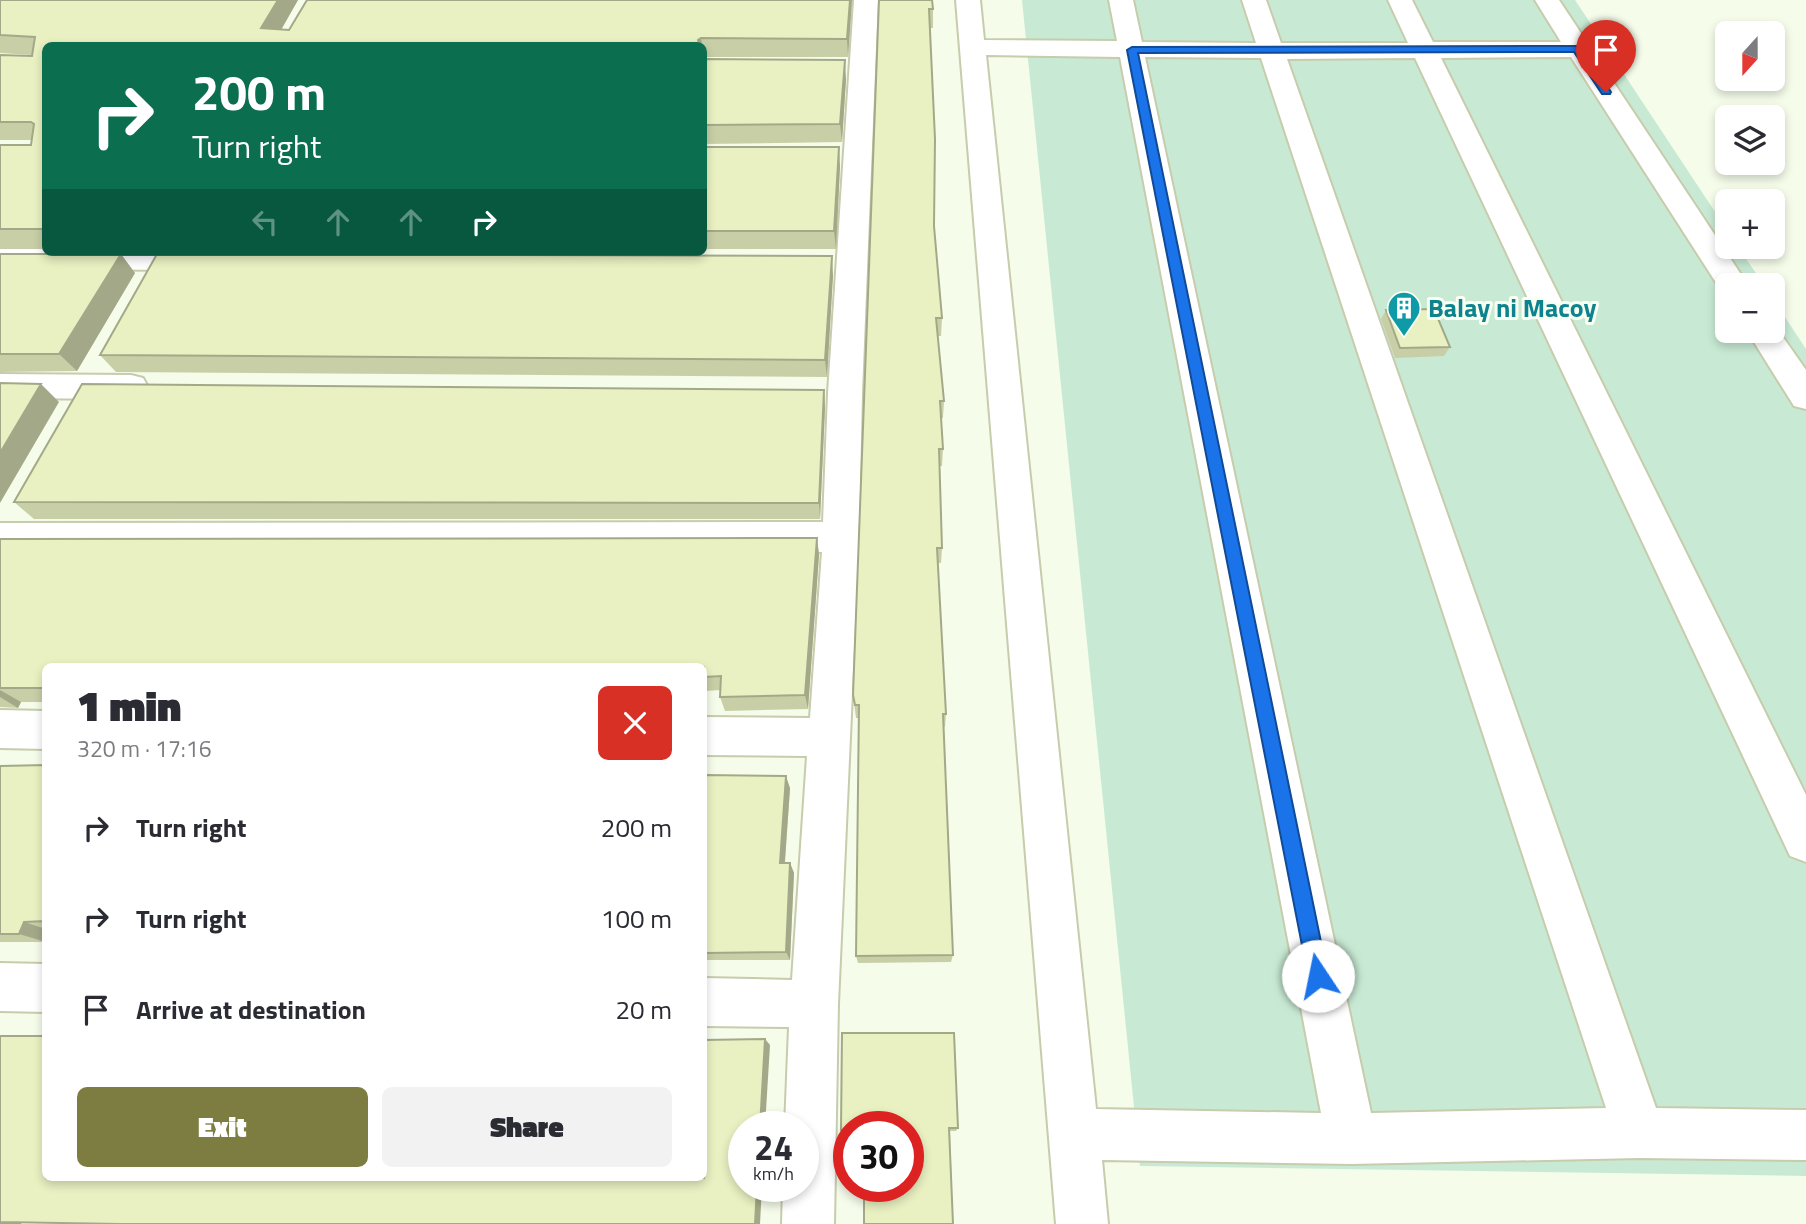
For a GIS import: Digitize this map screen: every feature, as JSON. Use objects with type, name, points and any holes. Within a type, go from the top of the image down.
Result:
[{"type":"street","points":[[808,1224],[814,1004],[827,737],[841,537],[831,392],[837,262],[845,154],[847,68],[866,0]]},
{"type":"street","points":[[968,0],[970,47],[1082,1224]]},
{"type":"street","points":[[1121,0],[1351,1139]]},
{"type":"street","points":[[1254,0],[1639,1133]]},
{"type":"street","points":[[1400,0],[1806,841]]},
{"type":"street","points":[[1547,0],[1725,273]]},
{"type":"street","points":[[970,47],[1425,52],[1578,49]]},
{"type":"street","points":[[140,295],[162,256]]},
{"type":"street","points":[[0,259],[162,256],[229,260]]},
{"type":"street","points":[[1771,343],[1806,397]]},
{"type":"street","points":[[68,422],[108,353]]},
{"type":"street","points":[[0,386],[157,388]]},
{"type":"street","points":[[1,539],[22,503]]},
{"type":"street","points":[[1,539],[841,537]]},
{"type":"street","points":[[0,729],[42,730]]},
{"type":"street","points":[[707,736],[827,737]]},
{"type":"street","points":[[0,987],[42,988]]},
{"type":"street","points":[[707,1002],[814,1004]]},
{"type":"street","points":[[1072,1135],[1351,1139],[1639,1133],[1806,1135]]},
{"type":"green space","points":[[1022,0],[1575,0],[1715,212],[1715,259],[1746,259],[1756,273],[1715,273],[1715,343],[1785,343],[1785,317],[1806,349],[1806,1176],[1140,1166]]},
{"type":"building","points":[[0,0],[278,0],[261,28],[289,30],[307,0],[850,0],[847,39],[701,38],[698,42],[42,42],[42,229],[0,229],[0,145],[31,145],[34,124],[0,122],[0,55],[32,56],[35,37],[0,35]]},
{"type":"building","points":[[879,0],[932,0],[933,9],[929,9],[935,139],[934,226],[942,318],[936,318],[944,401],[940,401],[943,449],[939,449],[942,548],[937,548],[946,714],[943,714],[953,955],[856,956],[859,705],[855,705],[853,695]]},
{"type":"building","points":[[707,59],[845,60],[840,124],[707,125]]},
{"type":"building","points":[[707,147],[839,147],[834,231],[707,231]]},
{"type":"building","points":[[0,254],[120,256],[59,354],[0,354]]},
{"type":"building","points":[[156,256],[832,256],[825,360],[100,355]]},
{"type":"building","points":[[1434,309],[1450,347],[1400,348],[1386,310]]},
{"type":"building","points":[[0,383],[41,384],[0,453]]},
{"type":"building","points":[[82,384],[824,390],[819,503],[14,502]]},
{"type":"building","points":[[817,538],[805,695],[720,697],[721,676],[707,677],[707,663],[42,663],[42,688],[0,688],[0,539]]},
{"type":"building","points":[[42,765],[42,921],[24,922],[19,934],[0,934],[0,766]]},
{"type":"building","points":[[707,775],[786,776],[780,863],[790,863],[786,952],[707,953]]},
{"type":"building","points":[[842,1033],[954,1033],[958,1128],[949,1128],[953,1224],[864,1224],[864,1202],[924,1202],[924,1111],[841,1111]]},
{"type":"building","points":[[0,1036],[42,1036],[42,1181],[707,1181],[707,1040],[765,1039],[761,1111],[728,1111],[728,1202],[756,1202],[755,1224],[0,1222]]},
{"type":"place","name":"Balay ni Macoy","points":[[1404,338]]},
{"type":"route","points":[[1318,976],[1132,50],[1425,52],[1578,49],[1606,92]]}]
